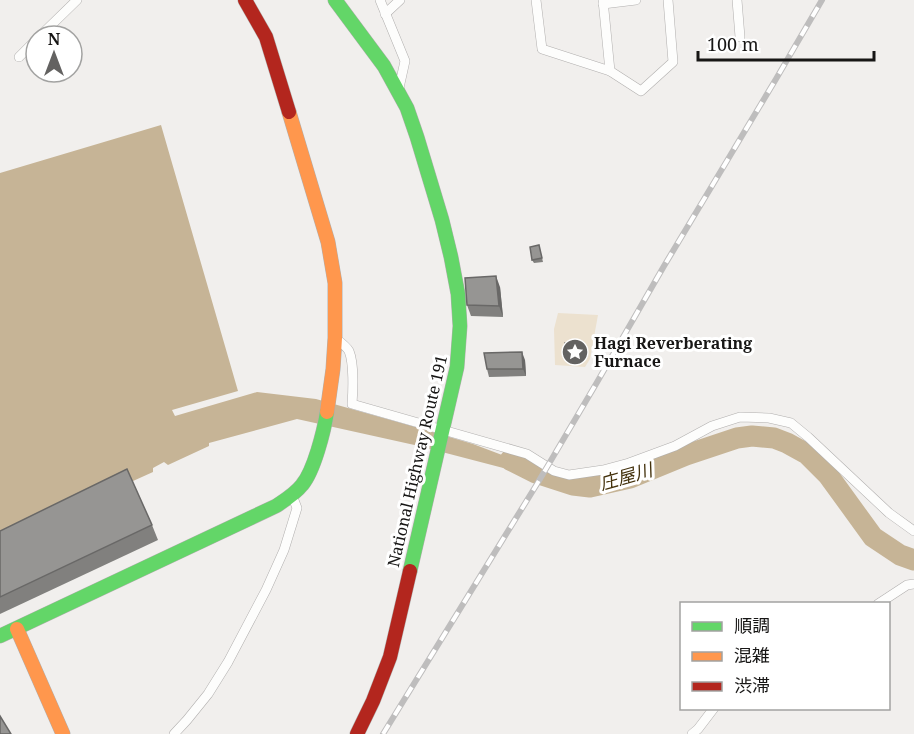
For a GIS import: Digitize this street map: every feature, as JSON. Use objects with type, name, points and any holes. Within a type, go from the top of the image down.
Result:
[{"type":"main road","name":"National Highway Route 191","points":[[335,0],[375,52],[398,89],[412,120],[448,245],[460,314],[457,367],[390,657],[357,734]]},
{"type":"main road","points":[[0,636],[276,506],[304,483],[311,468],[325,427],[333,369],[335,283],[328,242],[266,37],[250,2]]},
{"type":"main road","points":[[17,628],[63,734]]},
{"type":"street","points":[[52,24],[77,0]]},
{"type":"street","points":[[380,0],[405,61],[398,89]]},
{"type":"street","points":[[385,14],[400,0]]},
{"type":"street","points":[[536,0],[542,50],[610,71],[641,91],[673,62],[669,0]]},
{"type":"street","points":[[610,71],[603,2],[636,0]]},
{"type":"street","points":[[737,0],[740,37]]},
{"type":"street","points":[[19,57],[24,52]]},
{"type":"street","points":[[335,338],[348,351],[352,371],[352,404],[527,454],[554,471],[569,475],[629,463],[675,446],[712,426],[740,417],[769,418],[791,423],[808,436],[889,513],[914,531]]},
{"type":"street","points":[[174,734],[208,694],[228,662],[266,590],[284,550],[297,508],[292,495]]},
{"type":"street","points":[[880,602],[907,585],[914,584]]},
{"type":"street","points":[[692,734],[712,710]]},
{"type":"shaded area","points":[[161,125],[238,391],[172,410],[175,416],[257,392],[316,399],[473,444],[536,468],[534,476],[419,446],[297,419],[209,443],[209,446],[168,465],[164,462],[153,468],[153,472],[0,541],[0,173]]},
{"type":"shaded area","points":[[558,313],[598,315],[590,359],[585,367],[555,365],[554,329]]},
{"type":"building","points":[[539,245],[542,258],[532,260],[530,247]]},
{"type":"building","points":[[496,276],[499,306],[467,305],[465,278]]},
{"type":"building","points":[[565,343],[580,343],[579,353],[565,352]]},
{"type":"building","points":[[522,352],[523,369],[487,369],[484,353]]},
{"type":"building","points":[[127,469],[152,525],[0,597],[0,531]]},
{"type":"building","points":[[0,716],[11,734],[0,734]]},
{"type":"waterway","name":"庄屋川","points":[[510,460],[536,473],[573,485],[590,487],[630,478],[686,455],[737,438],[752,436],[774,438],[807,454],[828,475],[873,537],[900,555],[914,560]]},
{"type":"railway","points":[[383,734],[537,484],[822,0]]},
{"type":"traffic: fast","points":[[335,0],[384,66],[407,108],[442,220],[458,294],[460,326],[457,367],[410,571]]},
{"type":"traffic: fast","points":[[0,636],[276,506],[302,485],[311,470],[327,412]]},
{"type":"traffic: slow","points":[[289,112],[328,242],[335,283],[335,338],[327,412]]},
{"type":"traffic: slow","points":[[17,629],[63,734]]},
{"type":"traffic: jam","points":[[245,0],[266,37],[289,112]]},
{"type":"traffic: jam","points":[[357,734],[390,657],[410,571]]},
{"type":"place","name":"Hagi Reverberating Furnace","points":[[575,352]]}]
